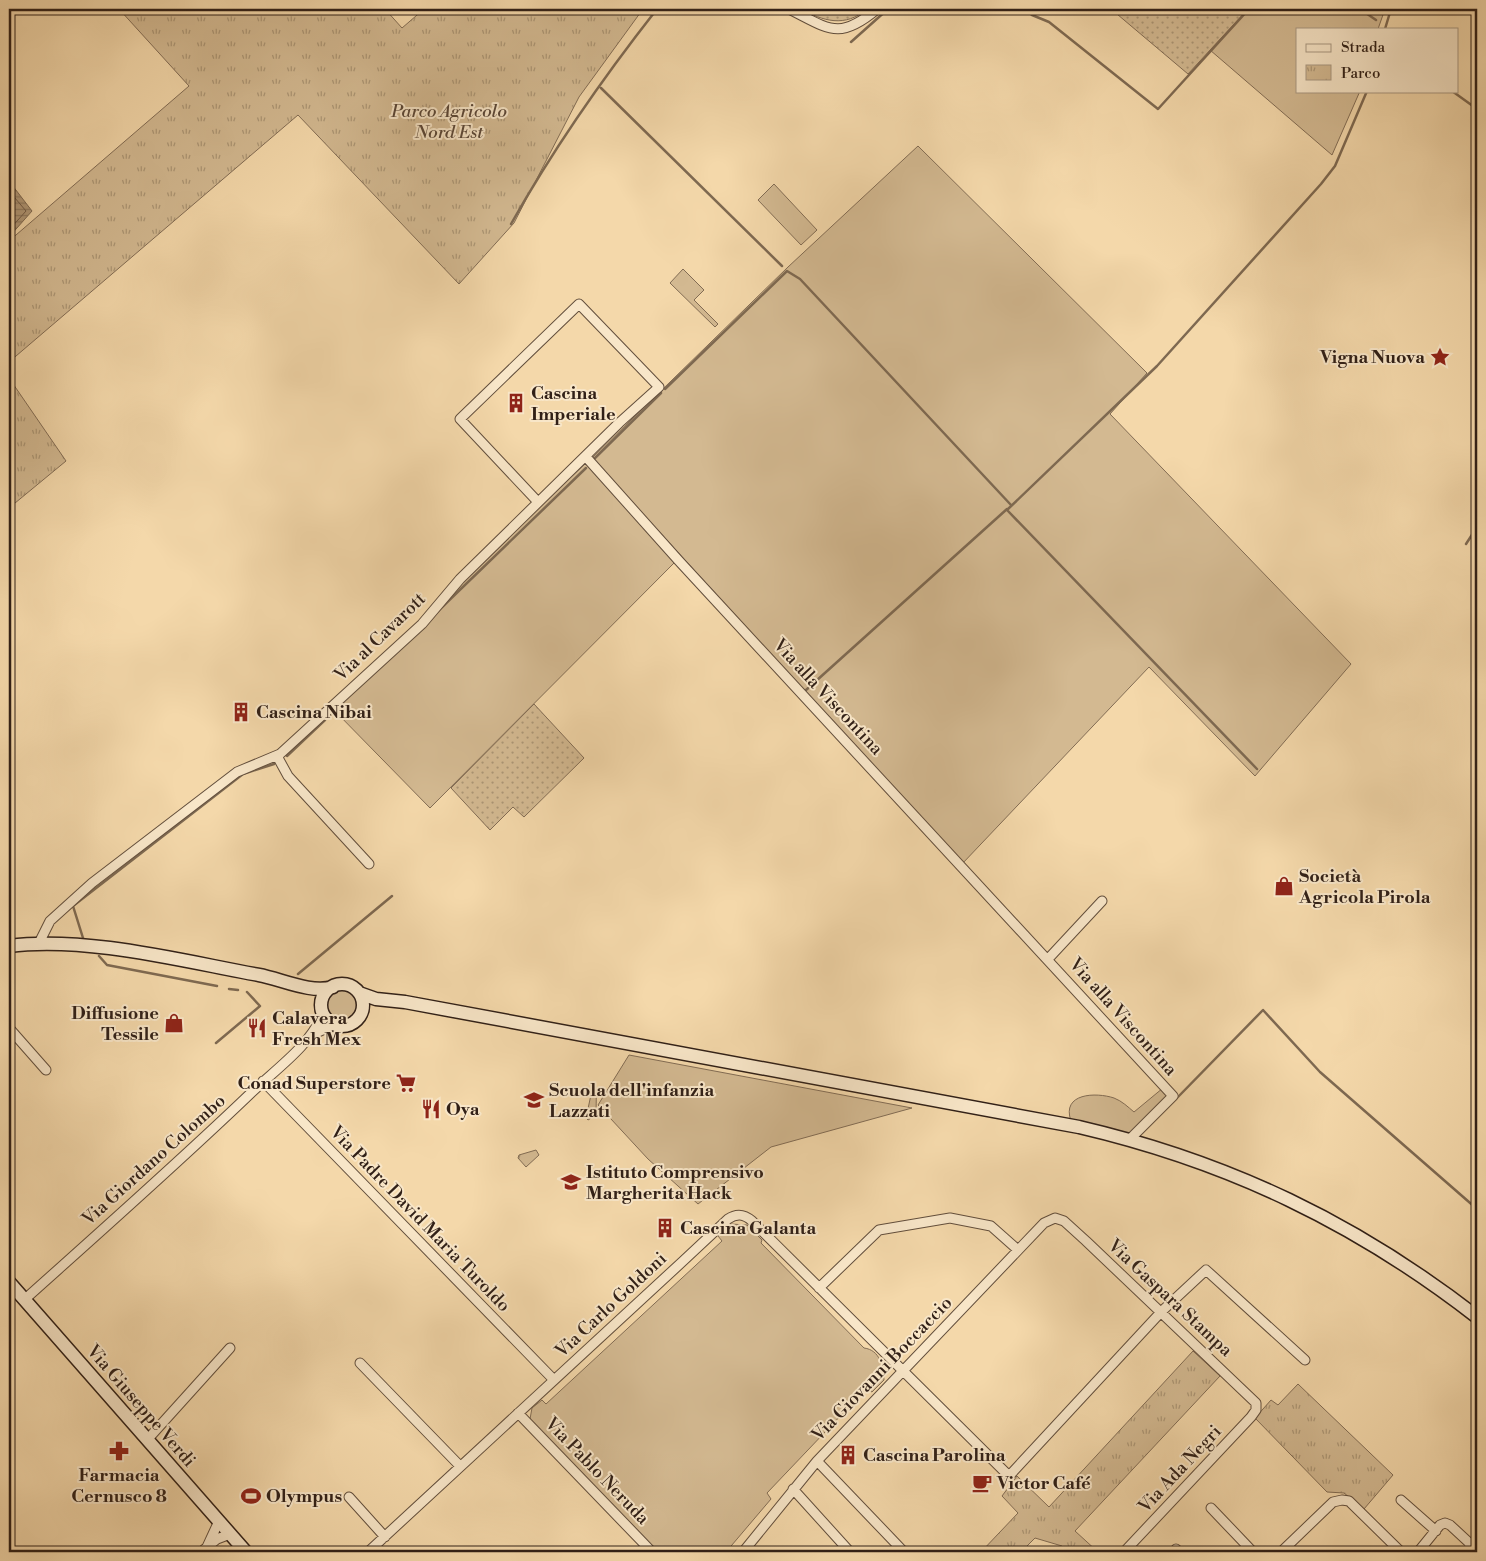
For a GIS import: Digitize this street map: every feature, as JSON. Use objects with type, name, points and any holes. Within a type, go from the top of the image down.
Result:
[{"type":"main road","points":[[9,946],[39,943],[148,954],[279,979],[317,989],[347,985],[359,994],[376,999],[405,1002],[1070,1126],[1129,1140],[1221,1170],[1301,1204],[1357,1234],[1406,1264],[1477,1318]]},
{"type":"main road","points":[[9,954],[43,948],[76,946]]},
{"type":"main road","points":[[279,979],[310,997],[335,1024],[350,1024],[375,1007],[405,1002]]},
{"type":"main road","points":[[323,1011],[324,997],[333,987]]},
{"type":"main road","points":[[359,994],[363,1006],[360,1016]]},
{"type":"main road","name":"Via Giuseppe Verdi","points":[[9,1282],[246,1552]]},
{"type":"street","points":[[789,9],[820,24],[838,29],[860,22],[876,9]]},
{"type":"street","name":"Via al Cavarott","points":[[39,943],[50,921],[92,883],[237,772],[277,756],[422,624],[460,579],[659,387],[579,304],[460,419],[538,502]]},
{"type":"street","name":"Via alla Viscontina","points":[[586,457],[679,562],[1173,1096],[1129,1140]]},
{"type":"street","points":[[277,756],[288,776],[369,864]]},
{"type":"street","name":"Via alla Viscontina","points":[[1048,959],[1102,901]]},
{"type":"street","name":"Via Giordano Colombo","points":[[24,1300],[263,1081],[317,1026],[323,1011]]},
{"type":"street","name":"Via Giordano Colombo","points":[[304,1041],[320,1030],[335,1024]]},
{"type":"street","points":[[9,1028],[46,1070]]},
{"type":"street","name":"Via Padre David Maria Turoldo","points":[[263,1081],[554,1380]]},
{"type":"street","name":"Via Carlo Goldoni","points":[[368,1552],[733,1216],[742,1215],[748,1218],[1009,1476],[1162,1311]]},
{"type":"street","points":[[819,1288],[879,1230],[950,1218],[991,1226],[1018,1250]]},
{"type":"street","name":"Via Giovanni Boccaccio","points":[[742,1552],[817,1461],[1046,1221],[1055,1218]]},
{"type":"street","name":"Via Gaspara Stampa","points":[[1055,1218],[1069,1226],[1162,1311],[1253,1397],[1257,1407]]},
{"type":"street","points":[[1162,1311],[1198,1274],[1209,1270],[1305,1360]]},
{"type":"street","points":[[147,1440],[230,1348]]},
{"type":"street","points":[[360,1362],[460,1466]]},
{"type":"street","name":"Via Ada Negri","points":[[1124,1552],[1252,1416],[1257,1407]]},
{"type":"street","name":"Via Pablo Neruda","points":[[518,1412],[652,1552]]},
{"type":"street","points":[[817,1461],[904,1552]]},
{"type":"street","points":[[793,1490],[850,1552]]},
{"type":"street","points":[[349,1498],[385,1537]]},
{"type":"street","points":[[1401,1500],[1436,1531]]},
{"type":"street","points":[[1281,1552],[1335,1501],[1349,1501],[1362,1516],[1401,1552]]},
{"type":"street","points":[[1288,1552],[1338,1505],[1347,1506],[1362,1516]]},
{"type":"street","points":[[1211,1508],[1253,1552]]},
{"type":"street","points":[[204,1550],[219,1521]]},
{"type":"street","points":[[1418,1552],[1445,1523],[1450,1525],[1476,1549]]},
{"type":"street","points":[[204,1550],[217,1539],[230,1534]]},
{"type":"street","points":[[1461,1552],[1476,1549]]},
{"type":"green space","name":"Parco Agricolo Nord Est","points":[[119,9],[385,9],[402,28],[424,9],[643,9],[579,97],[514,223],[459,284],[298,115],[9,362],[9,241],[189,86]]},
{"type":"green space","points":[[801,9],[867,9],[850,19],[834,21],[818,17]]},
{"type":"green space","points":[[1111,9],[1241,9],[1245,12],[1188,74]]},
{"type":"green space","points":[[1241,9],[1385,9],[1378,28],[1296,28],[1296,92],[1360,92],[1332,155],[1210,50],[1245,13]]},
{"type":"green space","points":[[918,146],[1147,373],[1110,414],[1351,664],[1255,776],[1149,667],[962,864],[592,458],[788,267]]},
{"type":"green space","points":[[774,184],[817,230],[801,245],[758,200]]},
{"type":"green space","points":[[683,269],[704,290],[694,300],[718,324],[715,327],[670,283]]},
{"type":"green space","points":[[9,378],[66,461],[9,508]]},
{"type":"green space","points":[[586,463],[675,562],[430,808],[331,707],[485,557]]},
{"type":"green space","points":[[534,704],[584,758],[524,817],[513,807],[490,830],[451,788]]},
{"type":"green space","points":[[342,990],[352,995],[357,1005],[352,1015],[342,1020],[332,1015],[327,1005],[332,995]]},
{"type":"green space","points":[[629,1055],[912,1108],[771,1147],[698,1204],[648,1159],[598,1105]]},
{"type":"green space","points":[[595,1087],[596,1112],[593,1112],[593,1117],[588,1120],[586,1118],[592,1090]]},
{"type":"green space","points":[[1163,1088],[1171,1097],[1130,1134],[1071,1121],[1069,1112],[1071,1105],[1075,1100],[1082,1097],[1098,1095],[1114,1098],[1134,1112]]},
{"type":"green space","points":[[536,1150],[539,1155],[526,1167],[518,1158],[519,1155]]},
{"type":"green space","points":[[731,1224],[747,1225],[762,1240],[761,1243],[864,1348],[877,1355],[883,1369],[884,1380],[872,1392],[866,1389],[767,1493],[771,1499],[726,1552],[657,1552],[530,1419],[532,1408],[542,1400],[546,1404],[722,1241],[718,1236]]},
{"type":"green space","points":[[1193,1351],[1220,1376],[1075,1531],[1098,1552],[1068,1552],[1062,1546],[1035,1538],[1021,1552],[981,1552],[1018,1513],[1002,1496],[1017,1476],[1049,1507]]},
{"type":"green space","points":[[1298,1384],[1393,1475],[1364,1509],[1344,1493],[1327,1492],[1255,1418],[1271,1400],[1278,1405]]},
{"type":"water","points":[[9,181],[32,211],[9,237]]},
{"type":"waterway","points":[[511,224],[580,114],[617,61],[657,9]]},
{"type":"waterway","points":[[851,42],[888,9]]},
{"type":"waterway","points":[[1025,9],[1032,15],[1049,22],[1158,109],[1249,9]]},
{"type":"waterway","points":[[1360,9],[1376,20]]},
{"type":"waterway","points":[[1385,28],[1391,9]]},
{"type":"waterway","points":[[601,88],[782,266]]},
{"type":"waterway","points":[[1257,769],[1007,510],[1157,366],[1321,184],[1335,166],[1367,92]]},
{"type":"waterway","points":[[1453,92],[1477,109]]},
{"type":"waterway","points":[[665,389],[787,271],[800,279],[1011,505]]},
{"type":"waterway","points":[[595,458],[661,393]]},
{"type":"waterway","points":[[438,611],[586,468]]},
{"type":"waterway","points":[[806,690],[1007,509]]},
{"type":"waterway","points":[[1466,544],[1477,527]]},
{"type":"waterway","points":[[330,715],[344,701]]},
{"type":"waterway","points":[[287,756],[325,720]]},
{"type":"waterway","points":[[83,938],[73,906],[243,774],[274,764]]},
{"type":"waterway","points":[[298,974],[392,896]]},
{"type":"waterway","points":[[99,956],[107,965],[217,986]]},
{"type":"waterway","points":[[229,989],[238,990]]},
{"type":"waterway","points":[[216,1043],[260,1006],[247,992]]},
{"type":"waterway","points":[[1176,1099],[1263,1010],[1320,1072],[1477,1209]]},
{"type":"place","name":"Vigna Nuova","points":[[1440,357]]},
{"type":"place","name":"Cascina Imperiale","points":[[516,403]]},
{"type":"place","name":"Cascina Nibai","points":[[241,712]]},
{"type":"place","name":"Società Agricola Pirola","points":[[1284,886]]},
{"type":"place","name":"Diffusione Tessile","points":[[174,1023]]},
{"type":"place","name":"Calavera Fresh Mex","points":[[257,1028]]},
{"type":"place","name":"Conad Superstore","points":[[406,1083]]},
{"type":"place","name":"Scuola dell'infanzia Lazzati","points":[[534,1100]]},
{"type":"place","name":"Oya","points":[[431,1109]]},
{"type":"place","name":"Istituto Comprensivo Margherita Hack","points":[[571,1182]]},
{"type":"place","name":"Cascina Galanta","points":[[665,1228]]},
{"type":"place","name":"Farmacia Cernusco 8","points":[[119,1451]]},
{"type":"place","name":"Cascina Parolina","points":[[848,1455]]},
{"type":"place","name":"Victor Café","points":[[982,1483]]},
{"type":"place","name":"Olympus","points":[[251,1496]]}]
